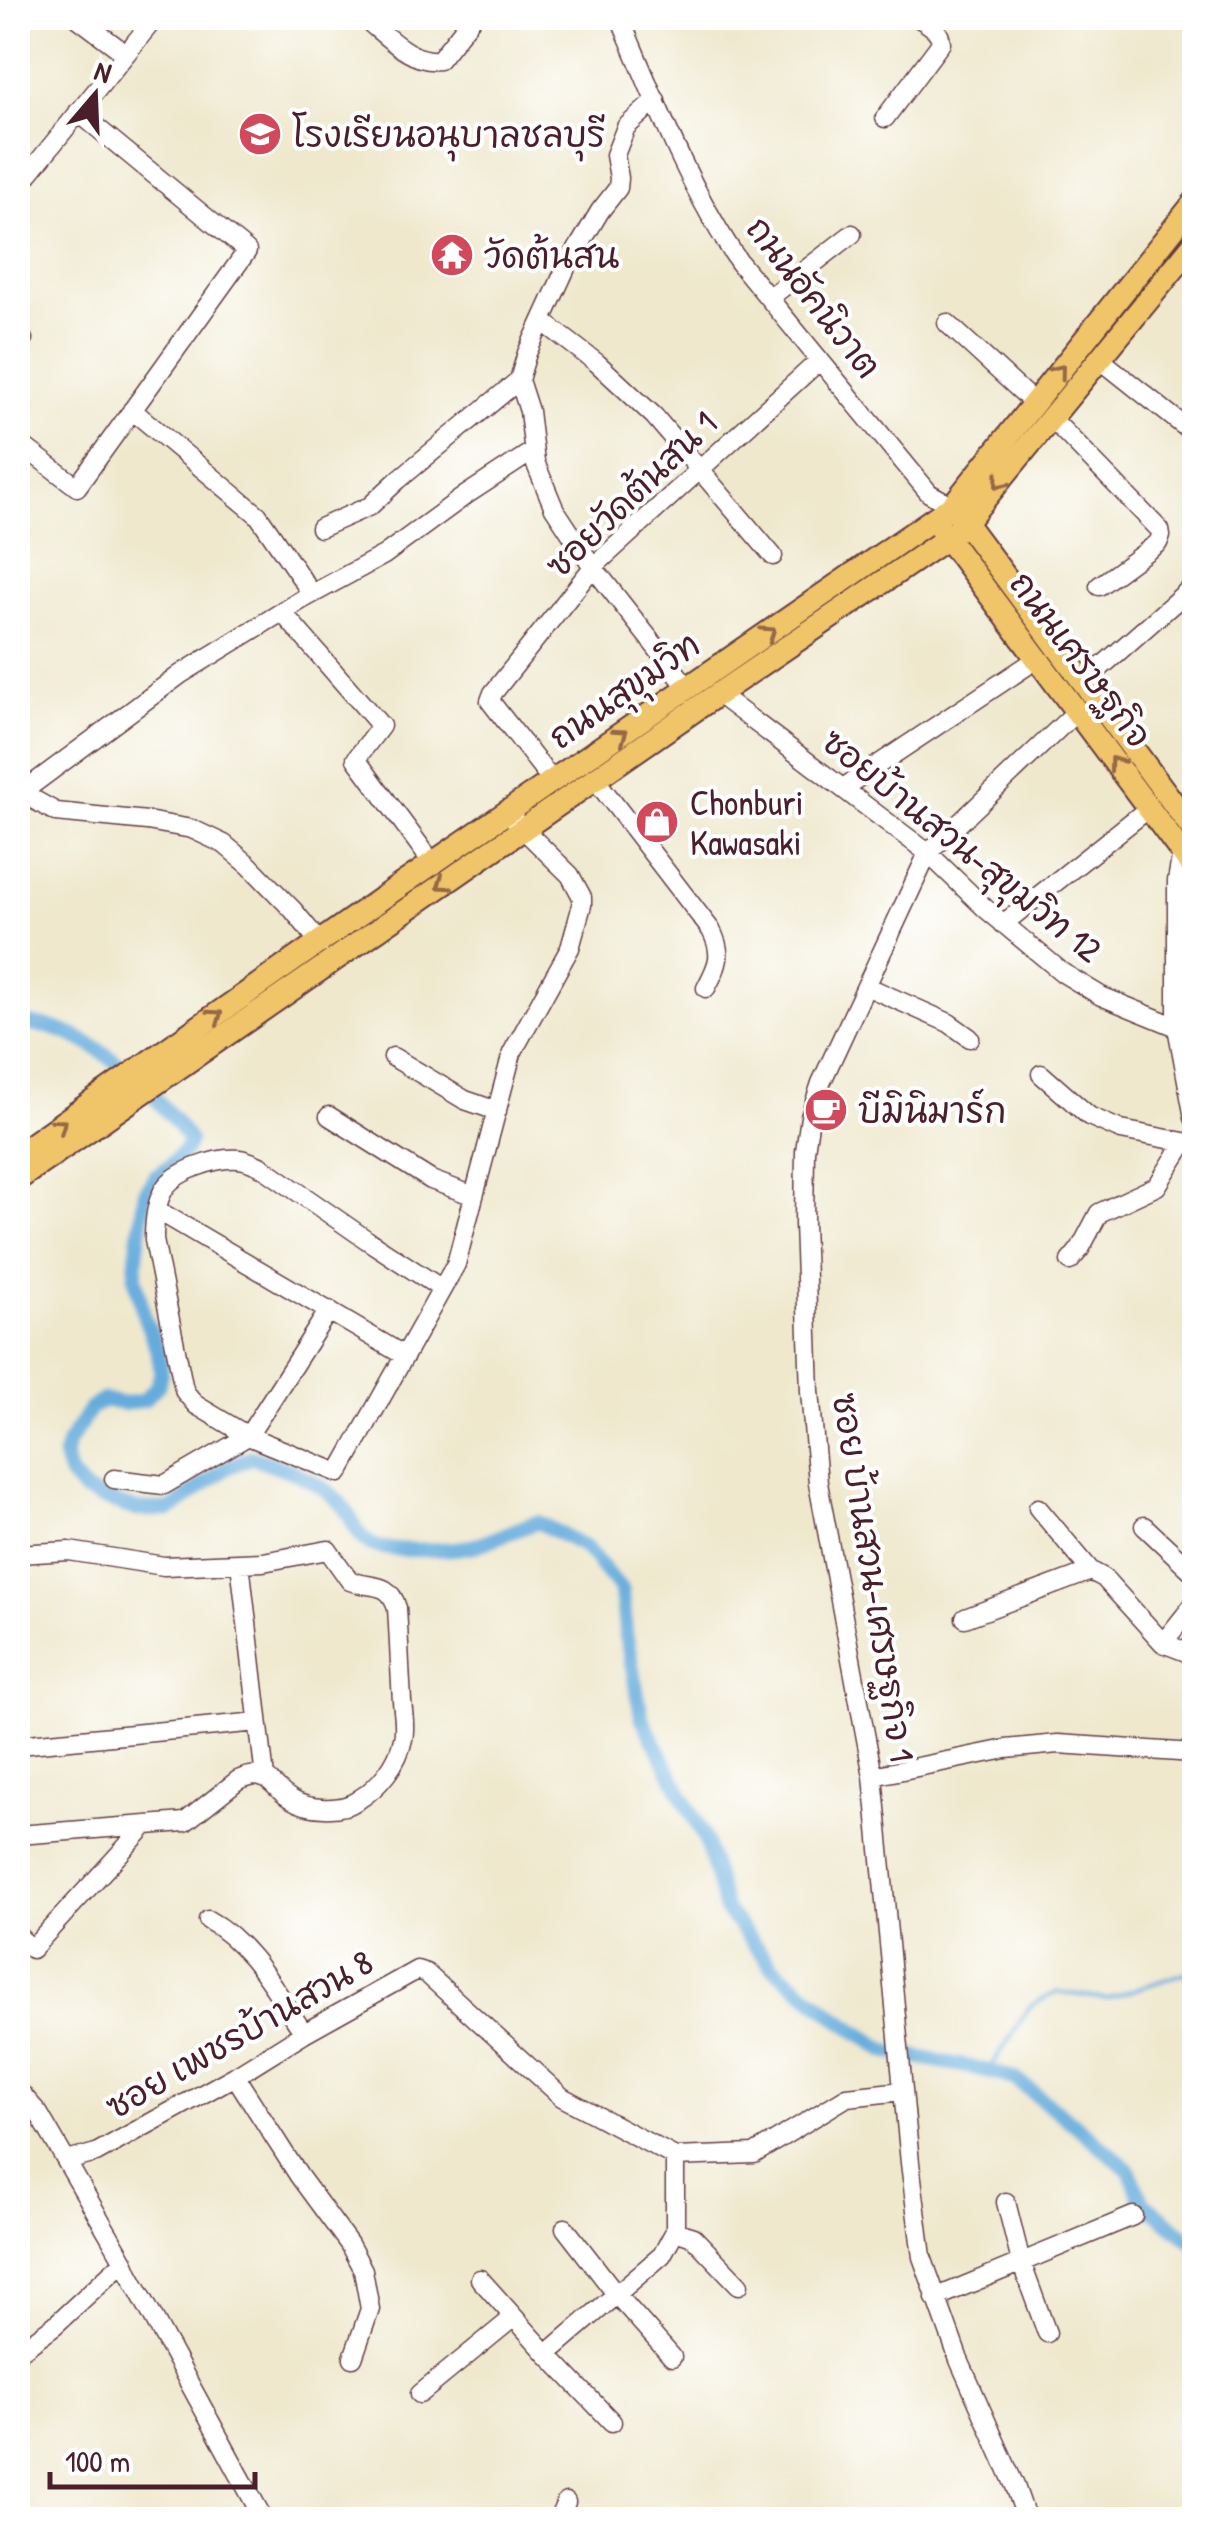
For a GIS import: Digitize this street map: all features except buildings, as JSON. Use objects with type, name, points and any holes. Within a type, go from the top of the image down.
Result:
[{"type":"main road","name":"ถนนสุขุมวิท","points":[[143,1079],[515,821],[553,782],[688,688],[950,522],[1034,402],[1194,204]]},
{"type":"main road","name":"ถนนสุขุมวิท","points":[[18,1179],[28,1155],[109,1104],[320,944],[434,864],[596,779],[950,522],[1052,419],[1194,244]]},
{"type":"main road","name":"ถนนเศรษฐกิจ","points":[[950,522],[1037,659],[1188,860]]},
{"type":"main road","name":"ถนนเศรษฐกิจ","points":[[950,522],[1084,682],[1192,822]]},
{"type":"street","points":[[78,18],[126,54]]},
{"type":"street","points":[[18,187],[155,18]]},
{"type":"street","points":[[364,18],[412,55],[428,61],[439,60],[472,18]]},
{"type":"street","name":"ถนนอัคนิวาต","points":[[620,18],[684,164],[726,243],[950,522]]},
{"type":"street","points":[[885,118],[941,42],[941,36],[918,18]]},
{"type":"street","points":[[320,528],[370,506],[519,380],[566,268],[600,210],[618,188],[615,155],[626,128],[656,100]]},
{"type":"street","points":[[18,442],[76,487],[247,251],[78,112]]},
{"type":"street","points":[[769,298],[852,234]]},
{"type":"street","points":[[542,321],[597,363],[654,416],[774,556]]},
{"type":"street","points":[[947,323],[1034,402]]},
{"type":"street","name":"ซอยวัดต้นสน 1","points":[[553,782],[490,701],[493,694],[594,567],[820,360]]},
{"type":"street","points":[[1101,360],[1194,434]]},
{"type":"street","points":[[519,380],[529,411],[535,462],[554,508],[594,567],[688,688]]},
{"type":"street","points":[[132,410],[258,515],[312,594]]},
{"type":"street","points":[[1052,419],[1160,530],[1158,542],[1098,586]]},
{"type":"street","points":[[320,944],[293,910],[224,844],[192,829],[56,812],[19,792],[181,674],[384,554],[534,451]]},
{"type":"street","points":[[1084,682],[1192,587]]},
{"type":"street","points":[[282,612],[381,726],[356,759],[434,864]]},
{"type":"street","points":[[842,788],[1037,659]]},
{"type":"street","name":"ซอยบ้านสวน-สุขุมวิท 12","points":[[718,694],[928,853],[1003,924],[1063,973],[1102,996],[1178,1026]]},
{"type":"street","name":"ซอย บ้านสวน-เศรษฐกิจ 1","points":[[1028,2520],[935,2298],[922,2257],[872,1776],[818,1482],[810,1391],[804,1151],[821,1083],[928,853],[1076,712]]},
{"type":"street","points":[[596,779],[719,944],[720,955],[706,988]]},
{"type":"street","points":[[1003,924],[1149,808]]},
{"type":"street","points":[[442,1288],[262,1167],[247,1161],[223,1160],[189,1169],[162,1190],[157,1210],[154,1240],[185,1392],[196,1404],[248,1436],[338,1473],[456,1264],[512,1053],[570,948],[582,905],[570,875],[515,821]]},
{"type":"street","points":[[1188,860],[1177,881],[1178,1026],[1194,1118]]},
{"type":"street","points":[[866,986],[949,1024],[970,1038]]},
{"type":"street","points":[[393,1058],[465,1100],[496,1111]]},
{"type":"street","points":[[1040,1074],[1089,1116],[1121,1130],[1190,1143],[1157,1186],[1099,1212],[1080,1250],[1070,1261]]},
{"type":"street","points":[[328,1116],[431,1180],[474,1196]]},
{"type":"street","points":[[157,1210],[405,1356]]},
{"type":"street","points":[[114,1479],[164,1486],[248,1436],[329,1310]]},
{"type":"street","points":[[1038,1508],[1091,1572],[1104,1578],[1164,1643],[1194,1655]]},
{"type":"street","points":[[1144,1526],[1194,1573]]},
{"type":"street","points":[[18,1554],[69,1551],[154,1566],[263,1562],[328,1550],[348,1580],[385,1589],[394,1598],[404,1735],[382,1780],[353,1804],[337,1808],[292,1800],[265,1778],[254,1775],[238,1780],[186,1822],[18,1835]]},
{"type":"street","points":[[240,1563],[265,1778]]},
{"type":"street","points":[[965,1618],[1091,1572]]},
{"type":"street","points":[[1164,1643],[1194,1604]]},
{"type":"street","points":[[18,1745],[258,1722]]},
{"type":"street","points":[[872,1776],[1006,1748],[1058,1744],[1194,1752]]},
{"type":"street","points":[[18,1936],[32,1949],[146,1825]]},
{"type":"street","points":[[208,1920],[231,1934],[250,1954],[304,2033]]},
{"type":"street","name":"ซอย เพชรบ้านสวน 8","points":[[67,2162],[96,2153],[417,1970],[426,1972],[562,2097],[676,2158]]},
{"type":"street","points":[[235,2076],[363,2270],[370,2309],[353,2358]]},
{"type":"street","points":[[18,2090],[39,2114],[124,2260],[264,2520]]},
{"type":"street","points":[[548,2354],[662,2255],[675,2231],[676,2158],[754,2154],[848,2097],[904,2091]]},
{"type":"street","points":[[1006,2202],[1021,2262],[1047,2334]]},
{"type":"street","points":[[935,2298],[1132,2216]]},
{"type":"street","points":[[564,2228],[672,2357]]},
{"type":"street","points":[[675,2231],[693,2237],[739,2285]]},
{"type":"street","points":[[18,2352],[55,2325],[124,2260]]},
{"type":"street","points":[[480,2278],[612,2422]]},
{"type":"street","points":[[420,2394],[514,2316]]},
{"type":"waterway","points":[[18,1024],[70,1034],[109,1057],[162,1105],[189,1140],[185,1150],[155,1176],[145,1193],[137,1252],[135,1277],[158,1352],[158,1385],[144,1400],[123,1404],[104,1400],[90,1409],[64,1456],[70,1475],[84,1491],[137,1510],[170,1510],[228,1467],[251,1457],[321,1487],[344,1508],[362,1537],[381,1548],[471,1546],[538,1522],[585,1547],[621,1590],[642,1718],[705,1839],[725,1909],[772,1966],[886,2051],[1015,2079],[1129,2170],[1143,2202],[1194,2243]]},
{"type":"waterway","points":[[989,2071],[1030,2006],[1058,1992],[1106,1999],[1194,1970]]},
{"type":"place","name":"โรงเรียนอนุบาลชลบุรี","points":[[260,134]]},
{"type":"place","name":"วัดต้นสน","points":[[452,255]]},
{"type":"place","name":"Chonburi Kawasaki","points":[[657,822]]},
{"type":"place","name":"บีมินิมาร์ก","points":[[826,1110]]}]
